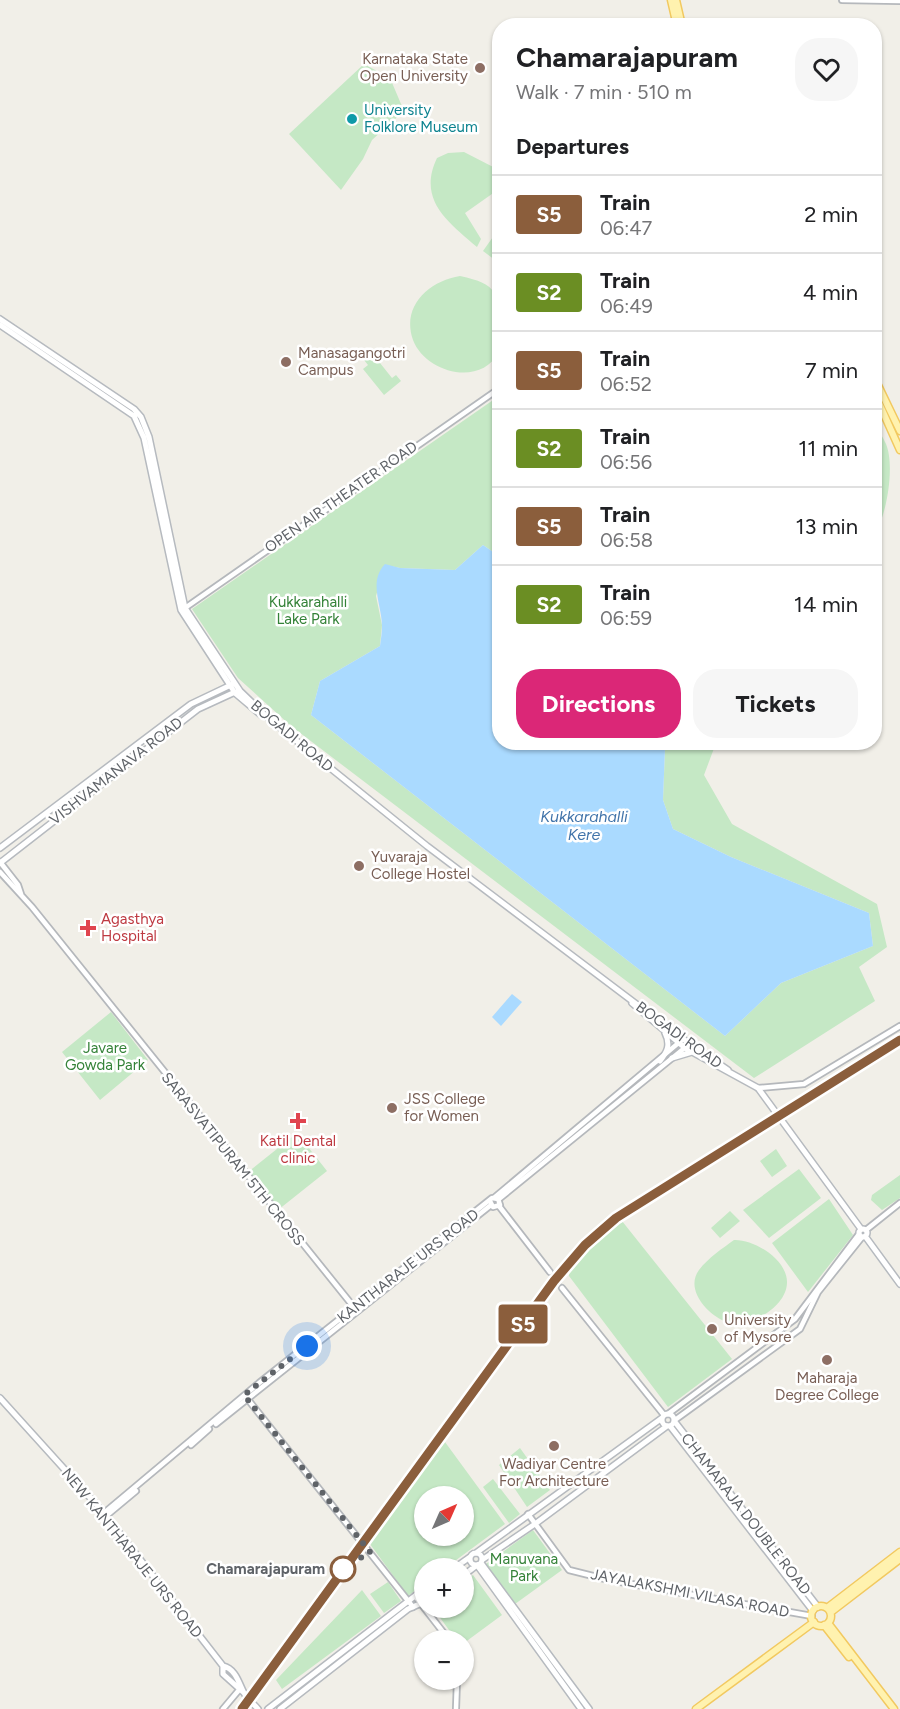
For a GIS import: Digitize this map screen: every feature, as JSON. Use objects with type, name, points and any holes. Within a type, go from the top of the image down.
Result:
[{"type":"main road","points":[[674,1],[684,0]]},
{"type":"main road","points":[[674,1],[676,18]]},
{"type":"main road","points":[[674,1],[679,18]]},
{"type":"main road","name":"BOGADI ROAD","points":[[0,319],[134,409],[141,417],[149,437],[185,608],[237,692],[427,846],[687,1046],[758,1088]]},
{"type":"main road","points":[[0,325],[43,353],[59,360],[134,416],[144,438],[181,610],[233,684]]},
{"type":"main road","points":[[882,397],[900,450]]},
{"type":"main road","points":[[882,405],[900,431]]},
{"type":"main road","name":"VISHVAMANAVA ROAD","points":[[0,848],[191,704],[233,684]]},
{"type":"main road","name":"VISHVAMANAVA ROAD","points":[[0,862],[198,708],[237,692]]},
{"type":"main road","name":"BOGADI ROAD","points":[[630,1000],[665,1032],[681,1041]]},
{"type":"main road","points":[[660,1061],[668,1046],[665,1032]]},
{"type":"main road","name":"BOGADI ROAD","points":[[687,1046],[692,1052],[728,1070]]},
{"type":"main road","points":[[672,1058],[692,1052]]},
{"type":"main road","points":[[758,1088],[900,1284]]},
{"type":"main road","name":"NEW KANTHARAJE URS ROAD","points":[[0,1398],[105,1515],[222,1666],[228,1667],[243,1685],[241,1691],[258,1709]]},
{"type":"main road","points":[[665,1415],[671,1424]]},
{"type":"main road","points":[[665,1415],[671,1424]]},
{"type":"main road","points":[[469,1558],[665,1415]]},
{"type":"main road","points":[[474,1568],[671,1424]]},
{"type":"main road","name":"CHAMARAJA DOUBLE ROAD","points":[[671,1424],[814,1614]]},
{"type":"main road","points":[[826,1624],[829,1610],[900,1552]]},
{"type":"main road","points":[[473,1555],[471,1563],[480,1563]]},
{"type":"main road","points":[[473,1555],[481,1555],[480,1563],[581,1709]]},
{"type":"main road","points":[[696,1709],[814,1614],[829,1610],[900,1559]]},
{"type":"main road","points":[[480,1563],[589,1709]]},
{"type":"main road","points":[[280,1709],[411,1605],[414,1598]]},
{"type":"main road","points":[[268,1709],[414,1604]]},
{"type":"main road","points":[[814,1614],[826,1624],[892,1709]]},
{"type":"street","points":[[842,0],[900,1]]},
{"type":"street","name":"OPEN AIR THEATER ROAD","points":[[185,608],[492,394]]},
{"type":"street","name":"SARASVATIPURAM 5TH CROSS","points":[[0,862],[18,885],[21,894]]},
{"type":"street","name":"SARASVATIPURAM 5TH CROSS","points":[[0,872],[21,894],[356,1309]]},
{"type":"street","points":[[758,1088],[804,1084],[900,1026]]},
{"type":"street","points":[[550,1272],[499,1206],[497,1198],[615,1100],[681,1041]]},
{"type":"street","points":[[615,1100],[687,1046]]},
{"type":"street","name":"KANTHARAJE URS ROAD","points":[[105,1515],[245,1397],[497,1198]]},
{"type":"street","points":[[490,1203],[499,1206]]},
{"type":"street","points":[[562,1288],[665,1415],[795,1319],[863,1233],[900,1203]]},
{"type":"street","points":[[671,1424],[800,1329],[818,1292],[863,1233]]},
{"type":"street","points":[[245,1397],[411,1605]]},
{"type":"street","points":[[528,1514],[536,1524]]},
{"type":"street","name":"JAYALAKSHMI VILASA ROAD","points":[[536,1524],[569,1570],[609,1580],[814,1614]]},
{"type":"street","points":[[456,1709],[457,1690]]},
{"type":"street","points":[[224,1709],[241,1691]]},
{"type":"green space","points":[[364,64],[390,78],[404,111],[372,140],[363,159],[341,190],[289,134]]},
{"type":"green space","points":[[464,152],[492,166],[492,194],[465,213],[481,239],[477,247],[446,219],[433,198],[432,173],[437,158],[448,153]]},
{"type":"green space","points":[[492,238],[492,258],[483,251]]},
{"type":"green space","points":[[460,276],[473,279],[492,290],[492,361],[479,370],[453,372],[440,367],[419,351],[413,340],[410,328],[414,306],[428,289]]},
{"type":"green space","points":[[368,357],[372,361],[376,358],[392,378],[396,375],[401,381],[384,395],[363,369],[368,365],[364,360]]},
{"type":"green space","name":"Kukkarahalli Lake Park","points":[[492,401],[492,551],[483,545],[455,570],[400,568],[385,565],[376,596],[382,625],[380,646],[320,681],[311,715],[725,1036],[781,983],[873,946],[869,913],[731,857],[673,829],[663,800],[665,750],[713,750],[704,775],[732,824],[877,904],[887,947],[859,967],[875,1001],[754,1078],[291,726],[238,678],[192,609]]},
{"type":"green space","points":[[882,437],[889,453],[890,464],[890,477],[882,517]]},
{"type":"green space","name":"Javare Gowda Park","points":[[111,1012],[148,1060],[100,1100],[62,1052]]},
{"type":"green space","points":[[297,1133],[327,1171],[278,1210],[248,1172]]},
{"type":"green space","points":[[776,1149],[787,1166],[772,1177],[760,1161]]},
{"type":"green space","points":[[799,1169],[821,1198],[769,1238],[743,1210]]},
{"type":"green space","points":[[900,1175],[900,1198],[882,1210],[871,1200],[872,1195]]},
{"type":"green space","points":[[829,1199],[853,1235],[808,1292],[772,1243]]},
{"type":"green space","points":[[730,1211],[740,1221],[720,1238],[711,1228]]},
{"type":"green space","points":[[622,1221],[732,1359],[668,1407],[569,1276],[570,1266]]},
{"type":"green space","points":[[734,1240],[751,1243],[768,1252],[782,1266],[787,1283],[780,1301],[772,1309],[743,1323],[724,1321],[717,1317],[704,1306],[694,1285],[699,1270]]},
{"type":"green space","points":[[445,1442],[505,1524],[459,1558],[414,1558],[414,1592],[408,1596],[367,1540]]},
{"type":"green space","points":[[520,1448],[550,1490],[527,1507],[499,1465]]},
{"type":"green space","points":[[493,1479],[520,1514],[509,1523],[483,1487]]},
{"type":"green space","name":"Manuvana Park","points":[[533,1530],[562,1570],[515,1604],[486,1564]]},
{"type":"green space","points":[[474,1576],[502,1615],[474,1636],[474,1630],[449,1630],[440,1618],[474,1618]]},
{"type":"green space","points":[[388,1582],[401,1601],[384,1613],[370,1594]]},
{"type":"green space","points":[[362,1590],[381,1616],[282,1689],[276,1680]]},
{"type":"water","name":"Kukkarahalli Kere","points":[[483,545],[492,551],[492,750],[665,750],[663,800],[673,829],[731,857],[869,913],[873,946],[781,983],[725,1036],[311,715],[320,681],[380,646],[382,626],[377,578],[385,564],[400,568],[455,570]]},
{"type":"water","points":[[512,994],[522,1002],[501,1026],[492,1017]]},
{"type":"tunnel","points":[[550,1272],[562,1288]]},
{"type":"railway","points":[[242,1709],[554,1281],[585,1245],[616,1218],[900,1040]]},
{"type":"train","name":"S5","points":[[242,1709],[554,1281],[585,1245],[616,1218],[641,1201],[900,1040]]},
{"type":"place","name":"Karnataka State Open University","points":[[480,68]]},
{"type":"place","name":"University Folklore Museum","points":[[352,119]]},
{"type":"place","name":"Manasagangotri Campus","points":[[286,362]]},
{"type":"place","name":"Yuvaraja College Hostel","points":[[359,866]]},
{"type":"place","name":"Agasthya Hospital","points":[[88,928]]},
{"type":"place","name":"JSS College for Women","points":[[392,1108]]},
{"type":"place","name":"Katil Dental clinic","points":[[298,1121]]},
{"type":"place","name":"University of Mysore","points":[[712,1329]]},
{"type":"place","name":"Maharaja Degree College","points":[[827,1360]]},
{"type":"place","name":"Wadiyar Centre For Architecture","points":[[554,1446]]},
{"type":"place","name":"Chamarajapuram","points":[[343,1569]]},
{"type":"route","points":[[307,1346],[244,1395],[370,1552],[343,1569]]}]
